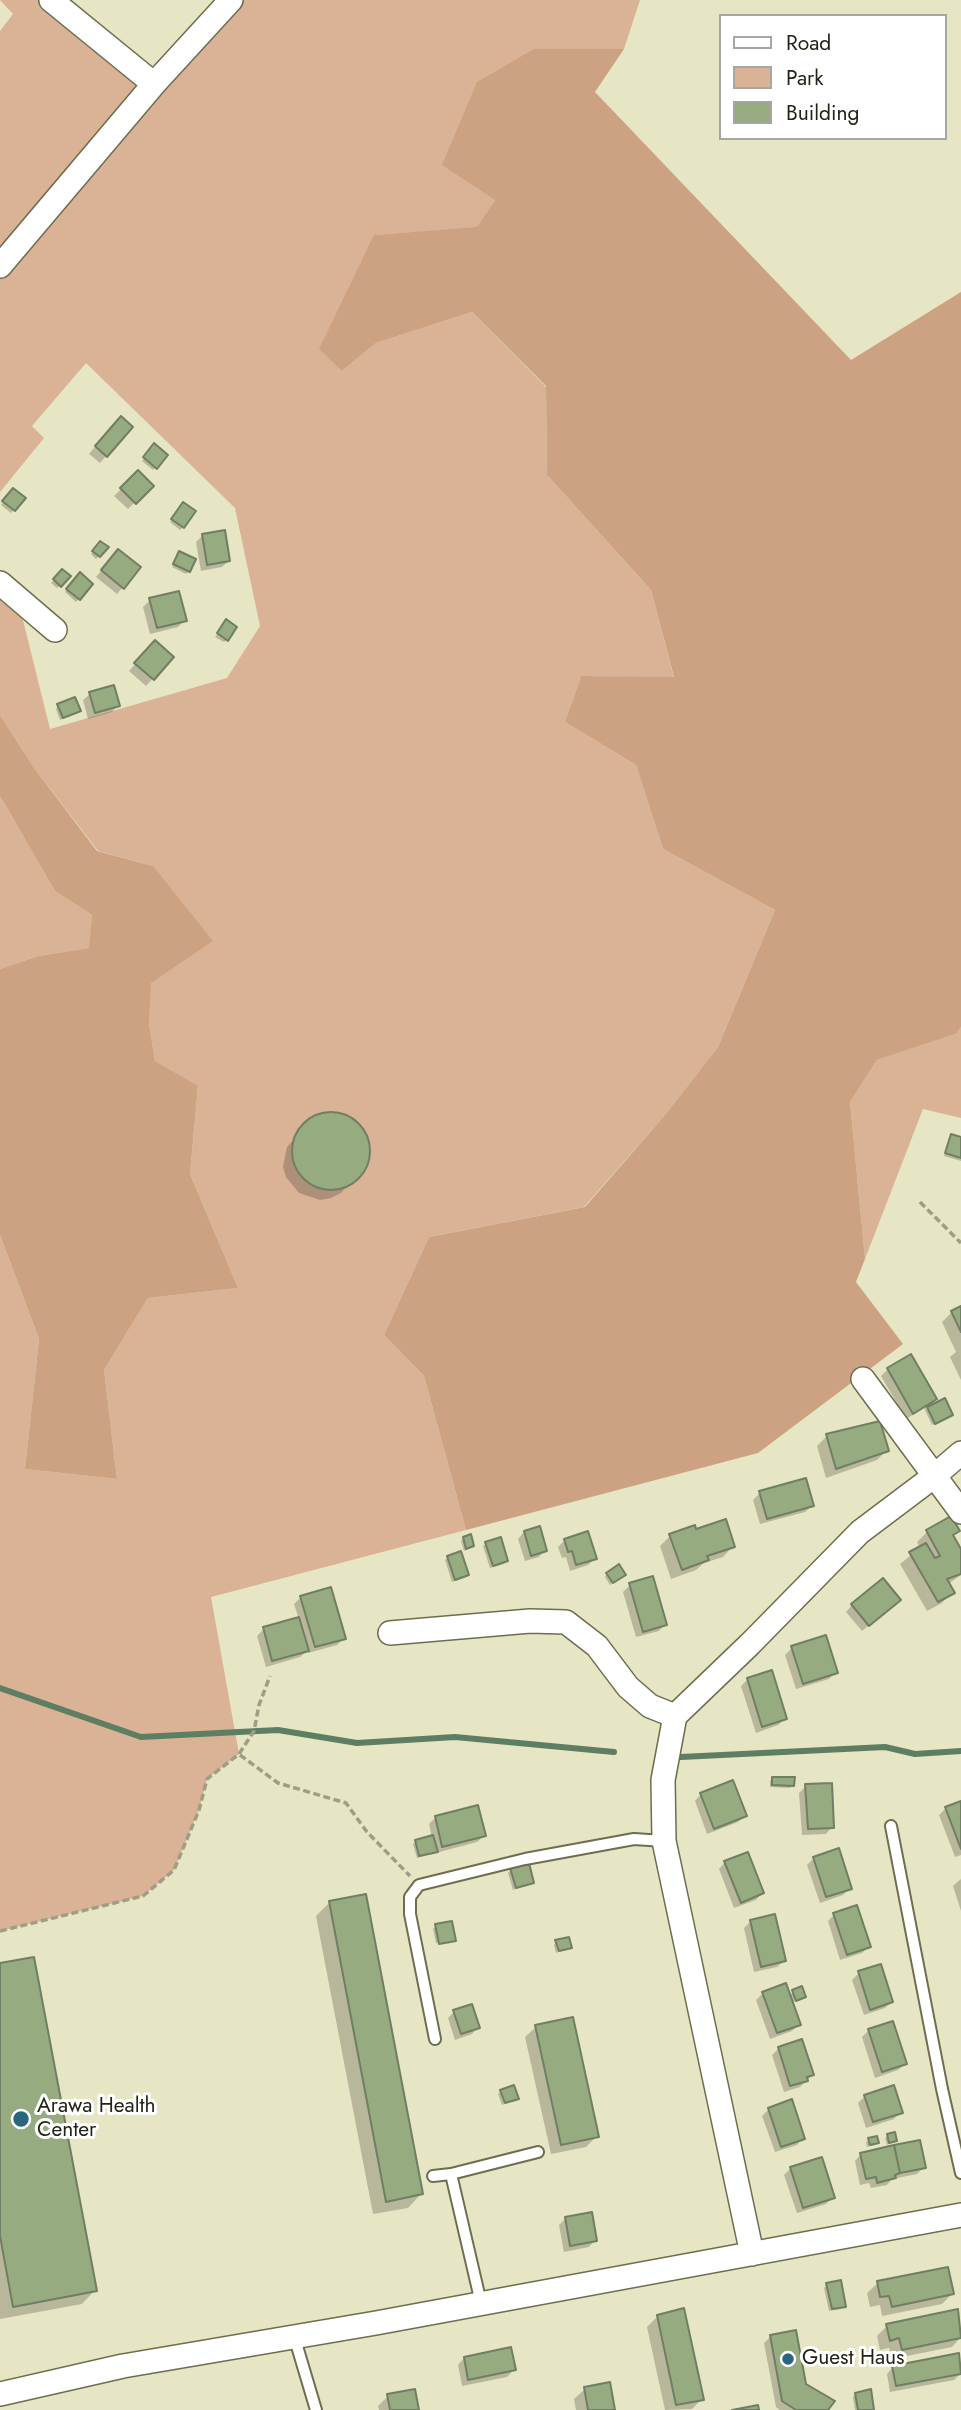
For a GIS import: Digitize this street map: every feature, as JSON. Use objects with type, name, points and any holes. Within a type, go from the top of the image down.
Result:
[{"type":"street","points":[[51,0],[154,84]]},
{"type":"street","points":[[0,266],[154,84],[231,0]]},
{"type":"street","points":[[0,583],[55,630]]},
{"type":"street","points":[[863,1379],[961,1512]]},
{"type":"street","points":[[752,2254],[664,1841],[663,1780],[675,1716],[860,1532],[961,1453]]},
{"type":"street","points":[[390,1633],[530,1621],[566,1622],[597,1646],[628,1687],[650,1706],[675,1716]]},
{"type":"street","points":[[0,2394],[123,2366],[961,2214]]},
{"type":"lane","points":[[891,1826],[942,2090],[961,2173]]},
{"type":"lane","points":[[435,2039],[410,1914],[410,1897],[419,1885],[525,1859],[634,1839],[664,1841]]},
{"type":"lane","points":[[433,2176],[538,2152]]},
{"type":"lane","points":[[451,2174],[481,2303]]},
{"type":"lane","points":[[294,2336],[316,2410]]},
{"type":"path","points":[[920,1202],[961,1242]]},
{"type":"path","points":[[0,1931],[143,1896],[174,1870],[199,1810],[207,1779],[239,1754],[254,1731],[258,1705],[270,1676]]},
{"type":"path","points":[[239,1754],[278,1783],[346,1803],[367,1832],[419,1885]]},
{"type":"green space","points":[[0,0],[51,0],[154,84],[231,0],[640,0],[624,49],[534,49],[495,200],[477,228],[374,235],[342,371],[376,343],[472,312],[546,387],[547,475],[651,590],[674,678],[581,676],[565,722],[636,765],[663,849],[775,910],[718,1047],[665,1115],[584,1207],[429,1237],[384,1335],[424,1376],[466,1530],[211,1597],[239,1754],[207,1779],[199,1810],[174,1870],[143,1896],[0,1931],[0,1235],[39,1339],[25,1469],[117,1479],[104,1370],[148,1298],[238,1288],[190,1174],[198,1087],[155,1061],[149,1023],[153,866],[98,851],[34,768],[0,715],[0,583],[18,600],[50,729],[227,678],[260,626],[235,508],[86,363],[32,426],[44,438],[0,492],[0,31],[13,14]]},
{"type":"green space","points":[[0,796],[55,891],[92,915],[90,948],[38,956],[0,969]]},
{"type":"green space","points":[[961,1027],[961,1118],[923,1109],[865,1259],[850,1102],[877,1060],[956,1034]]},
{"type":"shaded area","points":[[534,49],[624,49],[595,92],[851,360],[961,292],[961,1027],[956,1034],[877,1060],[850,1102],[865,1259],[856,1282],[903,1344],[758,1453],[466,1530],[424,1376],[384,1335],[429,1237],[585,1207],[665,1115],[718,1047],[775,910],[663,849],[636,765],[565,722],[581,676],[674,677],[651,590],[547,475],[546,386],[472,312],[376,343],[342,371],[319,349],[374,235],[477,227],[495,200],[442,165],[477,82]]},
{"type":"shaded area","points":[[0,715],[34,768],[97,851],[153,866],[213,941],[151,983],[149,1023],[155,1061],[198,1086],[190,1174],[238,1288],[148,1298],[104,1370],[117,1479],[25,1469],[39,1339],[0,1235],[0,969],[38,956],[89,948],[92,915],[55,891],[0,796]]},
{"type":"building","points":[[121,416],[133,427],[107,457],[95,446]]},
{"type":"building","points":[[154,443],[168,455],[157,469],[143,457]]},
{"type":"building","points":[[138,470],[154,486],[136,504],[120,488]]},
{"type":"building","points":[[13,488],[26,498],[15,511],[2,501]]},
{"type":"building","points":[[183,502],[196,511],[184,528],[171,519]]},
{"type":"building","points":[[225,530],[230,561],[207,565],[202,534]]},
{"type":"building","points":[[100,541],[109,547],[100,557],[92,551]]},
{"type":"building","points":[[118,549],[141,567],[124,589],[101,570]]},
{"type":"building","points":[[179,551],[196,559],[190,572],[173,564]]},
{"type":"building","points":[[62,569],[71,576],[61,587],[53,579]]},
{"type":"building","points":[[80,572],[93,584],[80,600],[66,589]]},
{"type":"building","points":[[179,591],[187,621],[157,628],[149,598]]},
{"type":"building","points":[[226,619],[237,627],[228,641],[217,633]]},
{"type":"building","points":[[155,640],[174,657],[154,680],[134,663]]},
{"type":"building","points":[[114,685],[120,706],[95,713],[89,692]]},
{"type":"building","points":[[75,697],[81,711],[63,718],[57,704]]},
{"type":"building","points":[[331,1112],[346,1115],[358,1124],[367,1136],[370,1151],[367,1166],[358,1178],[346,1187],[331,1190],[316,1187],[304,1178],[295,1166],[292,1151],[295,1136],[304,1124],[316,1115]]},
{"type":"building","points":[[951,1134],[961,1137],[961,1158],[945,1153]]},
{"type":"building","points":[[961,1306],[961,1332],[951,1311]]},
{"type":"building","points":[[911,1354],[937,1399],[913,1414],[887,1368]]},
{"type":"building","points":[[945,1398],[953,1415],[935,1424],[927,1407]]},
{"type":"building","points":[[880,1421],[889,1451],[836,1469],[826,1434]]},
{"type":"building","points":[[806,1478],[814,1506],[767,1519],[759,1491]]},
{"type":"building","points":[[951,1516],[960,1531],[953,1535],[961,1549],[961,1574],[947,1579],[955,1593],[938,1602],[909,1552],[926,1543],[935,1558],[940,1556],[926,1530]]},
{"type":"building","points":[[726,1519],[735,1547],[707,1556],[709,1560],[682,1570],[669,1534]]},
{"type":"building","points":[[540,1526],[547,1551],[531,1556],[524,1531]]},
{"type":"building","points":[[588,1531],[597,1559],[576,1565],[572,1551],[568,1552],[564,1539]]},
{"type":"building","points":[[471,1534],[474,1546],[466,1549],[463,1537]]},
{"type":"building","points":[[501,1537],[508,1561],[493,1566],[485,1542]]},
{"type":"building","points":[[461,1551],[469,1575],[455,1580],[447,1556]]},
{"type":"building","points":[[619,1564],[626,1575],[613,1583],[606,1573]]},
{"type":"building","points":[[653,1576],[667,1625],[643,1632],[629,1583]]},
{"type":"building","points":[[883,1578],[901,1600],[869,1626],[851,1604]]},
{"type":"building","points":[[331,1587],[346,1639],[315,1647],[300,1596]]},
{"type":"building","points":[[299,1617],[309,1651],[272,1661],[263,1627]]},
{"type":"building","points":[[826,1635],[838,1673],[803,1684],[791,1646]]},
{"type":"building","points":[[772,1670],[787,1719],[762,1727],[747,1678]]},
{"type":"building","points":[[772,1777],[795,1777],[794,1786],[772,1785]]},
{"type":"building","points":[[733,1780],[747,1816],[714,1829],[700,1793]]},
{"type":"building","points":[[832,1783],[834,1828],[808,1829],[805,1784]]},
{"type":"building","points":[[961,1801],[961,1849],[945,1807]]},
{"type":"building","points":[[478,1805],[486,1836],[442,1847],[435,1816]]},
{"type":"building","points":[[433,1835],[438,1852],[419,1856],[415,1840]]},
{"type":"building","points":[[839,1848],[852,1889],[826,1897],[813,1857]]},
{"type":"building","points":[[748,1852],[764,1893],[741,1903],[724,1861]]},
{"type":"building","points":[[529,1863],[534,1883],[516,1888],[510,1868]]},
{"type":"building","points":[[366,1894],[423,2194],[386,2202],[329,1901]]},
{"type":"building","points":[[857,1905],[871,1947],[847,1955],[833,1913]]},
{"type":"building","points":[[775,1914],[786,1961],[761,1967],[750,1920]]},
{"type":"building","points":[[452,1921],[456,1941],[439,1944],[435,1924]]},
{"type":"building","points":[[569,1937],[572,1948],[559,1951],[555,1940]]},
{"type":"building","points":[[34,1957],[97,2291],[13,2307],[0,2236],[0,1963]]},
{"type":"building","points":[[881,1964],[893,2002],[870,2010],[858,1971]]},
{"type":"building","points":[[786,1983],[801,2025],[777,2033],[762,1992]]},
{"type":"building","points":[[802,1986],[806,1997],[796,2001],[792,1990]]},
{"type":"building","points":[[472,2004],[480,2028],[461,2034],[453,2010]]},
{"type":"building","points":[[573,2017],[599,2137],[561,2145],[535,2025]]},
{"type":"building","points":[[893,2021],[907,2064],[882,2072],[868,2029]]},
{"type":"building","points":[[802,2039],[814,2075],[807,2077],[808,2081],[790,2086],[778,2047]]},
{"type":"building","points":[[514,2085],[519,2099],[505,2103],[500,2090]]},
{"type":"building","points":[[894,2085],[903,2113],[873,2122],[864,2095]]},
{"type":"building","points":[[792,2099],[805,2139],[781,2147],[768,2108]]},
{"type":"building","points":[[895,2132],[897,2141],[889,2143],[887,2134]]},
{"type":"building","points":[[877,2136],[879,2143],[870,2145],[868,2138]]},
{"type":"building","points":[[920,2140],[926,2168],[900,2173],[894,2145]]},
{"type":"building","points":[[894,2145],[900,2173],[895,2175],[896,2178],[877,2183],[876,2177],[866,2179],[860,2153]]},
{"type":"building","points":[[822,2157],[835,2198],[803,2208],[790,2167]]},
{"type":"building","points":[[592,2212],[597,2241],[570,2246],[565,2217]]},
{"type":"building","points":[[948,2267],[954,2294],[892,2307],[889,2296],[880,2297],[877,2281]]},
{"type":"building","points":[[841,2280],[846,2307],[832,2309],[826,2283]]},
{"type":"building","points":[[684,2308],[704,2400],[676,2405],[657,2315]]},
{"type":"building","points":[[958,2309],[961,2338],[902,2350],[899,2338],[890,2341],[886,2324]]},
{"type":"building","name":"Guest Haus","points":[[796,2330],[806,2384],[835,2401],[828,2410],[796,2410],[782,2401],[770,2335]]},
{"type":"building","points":[[511,2347],[516,2370],[468,2380],[464,2357]]},
{"type":"building","points":[[959,2353],[961,2374],[896,2386],[892,2366]]},
{"type":"building","points":[[610,2382],[615,2410],[588,2410],[584,2387]]},
{"type":"building","points":[[415,2389],[419,2410],[390,2410],[387,2394]]},
{"type":"building","points":[[871,2389],[874,2410],[858,2410],[855,2393]]},
{"type":"building","points":[[758,2405],[759,2410],[732,2410]]},
{"type":"waterway","points":[[0,1688],[141,1737],[278,1730],[357,1743],[455,1737],[614,1752]]},
{"type":"waterway","points":[[681,1757],[885,1747],[915,1754],[961,1751]]},
{"type":"place","name":"Arawa Health Center","points":[[21,2119]]},
{"type":"place","name":"Guest Haus","points":[[788,2359]]}]
